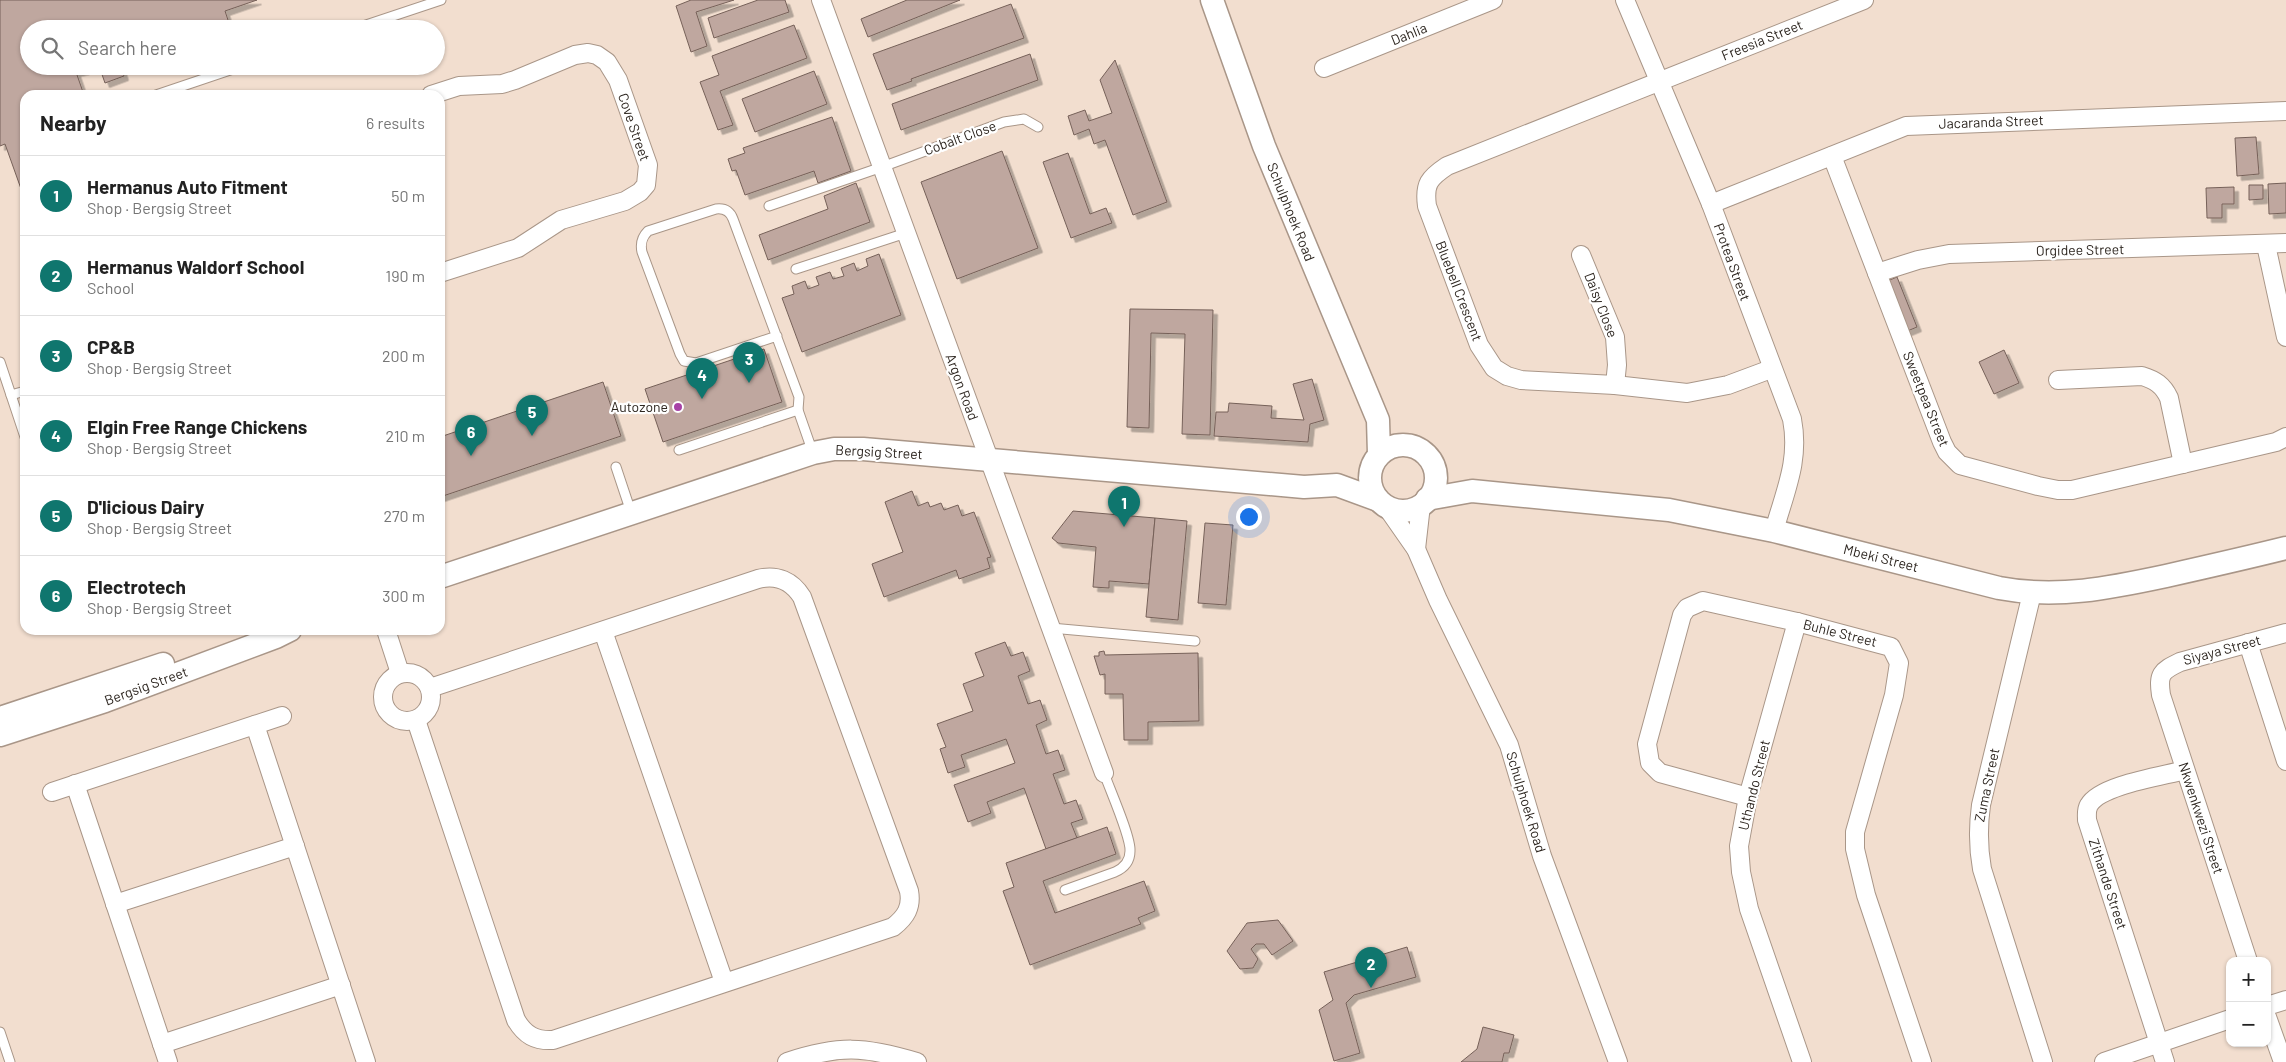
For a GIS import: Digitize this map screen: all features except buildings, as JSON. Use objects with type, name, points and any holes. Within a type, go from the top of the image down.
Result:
[{"type":"street","name":"Argon Road","points":[[821,0],[1104,773]]},
{"type":"street","name":"Schulphoek Road","points":[[1212,0],[1264,146],[1378,420],[1405,445]]},
{"type":"street","name":"Dahlia","points":[[1324,68],[1493,0]]},
{"type":"street","name":"Protea Street","points":[[1625,0],[1711,204],[1771,369],[1792,419],[1796,438],[1795,457],[1774,531]]},
{"type":"street","name":"Freesia Street","points":[[1660,81],[1864,0]]},
{"type":"street","name":"Cove Street","points":[[445,90],[459,86],[502,84],[575,55],[588,53],[597,55],[607,62],[618,80],[648,166],[646,185],[640,192],[625,201],[561,220],[518,248],[445,271]]},
{"type":"street","name":"Bluebell Crescent","points":[[1660,81],[1447,166],[1431,178],[1425,194],[1427,206],[1479,345],[1494,368],[1507,376],[1521,380],[1615,385],[1694,392],[1728,385],[1771,369]]},
{"type":"street","name":"Jacaranda Street","points":[[1711,204],[1906,126],[2286,111]]},
{"type":"street","name":"Sweetpea Street","points":[[1832,156],[1942,442],[1947,452],[1960,465],[2058,490],[2092,486],[2276,442],[2286,437]]},
{"type":"street","name":"Orgidee Street","points":[[1877,273],[1918,260],[1949,254],[2286,243]]},
{"type":"street","points":[[2266,245],[2286,336]]},
{"type":"street","name":"Daisy Close","points":[[1582,255],[1615,337],[1617,365],[1615,385]]},
{"type":"street","points":[[2058,380],[2142,376],[2154,380],[2165,390],[2169,398],[2183,464]]},
{"type":"street","name":"Schulphoek Road","points":[[1376,459],[1378,420]]},
{"type":"street","points":[[1416,550],[1424,502],[1435,485],[1434,466],[1423,452],[1414,447],[1405,445],[1387,448],[1376,459],[1370,482],[1373,492],[1382,503],[1406,510],[1424,502]]},
{"type":"street","name":"Bergsig Street","points":[[445,575],[813,452],[848,448],[1304,487],[1337,485],[1382,503]]},
{"type":"street","name":"Bergsig Street","points":[[1337,485],[1376,459]]},
{"type":"street","name":"Mbeki Street","points":[[1434,466],[1472,491]]},
{"type":"street","name":"Mbeki Street","points":[[1424,502],[1472,491],[1669,510],[1774,531],[1999,588],[2032,593],[2066,593],[2109,588],[2286,548]]},
{"type":"street","name":"Schulphoek Road","points":[[1382,503],[1416,550],[1508,745],[1542,856],[1618,1062]]},
{"type":"street","points":[[416,720],[516,1020],[524,1031],[536,1039],[553,1040],[893,927],[905,916],[909,909],[909,891],[802,597],[793,586],[781,579],[766,577],[430,688]]},
{"type":"street","name":"Zuma Street","points":[[2032,593],[1981,805],[1978,828],[1982,868],[2043,1062]]},
{"type":"street","name":"Buhle Street","points":[[1748,797],[1660,773],[1650,763],[1647,754],[1647,744],[1682,615],[1687,608],[1703,601],[1797,622],[1890,647],[1898,658],[1899,663],[1894,695],[1855,832],[1855,849],[1866,895],[1922,1062]]},
{"type":"street","name":"Uthando Street","points":[[1797,622],[1748,797],[1739,846],[1741,872],[1749,909],[1802,1062]]},
{"type":"street","points":[[602,631],[724,982]]},
{"type":"street","name":"Siyaya Street","points":[[2161,674],[2180,662],[2286,633]]},
{"type":"street","name":"Bergsig Street","points":[[0,718],[267,635]]},
{"type":"street","name":"Bergsig Street","points":[[0,736],[105,701],[270,635]]},
{"type":"street","points":[[388,635],[400,673]]},
{"type":"street","points":[[2248,643],[2286,760]]},
{"type":"street","points":[[408,672],[421,677],[430,688],[429,707],[416,720],[403,721],[396,719],[386,711],[382,698],[385,686],[389,680],[400,673],[408,672]]},
{"type":"street","name":"Nkwenkwezi Street","points":[[2161,674],[2159,681],[2160,695],[2247,957]]},
{"type":"street","points":[[52,792],[282,716]]},
{"type":"street","points":[[255,725],[366,1062]]},
{"type":"street","name":"Zithande Street","points":[[2165,1062],[2086,812],[2093,800],[2102,794],[2117,788],[2185,770]]},
{"type":"street","points":[[76,784],[168,1062]]},
{"type":"street","points":[[115,904],[295,846]]},
{"type":"street","points":[[162,1044],[341,985]]},
{"type":"street","points":[[2271,1005],[2286,1000]]},
{"type":"street","points":[[2104,1062],[2226,1020]]},
{"type":"street","points":[[2271,1028],[2283,1062]]},
{"type":"street","points":[[787,1062],[834,1049],[872,1050],[916,1062]]},
{"type":"lane","points":[[381,20],[441,0]]},
{"type":"lane","points":[[171,90],[215,75]]},
{"type":"lane","name":"Cobalt Close","points":[[769,206],[1004,122],[1024,119],[1038,127]]},
{"type":"lane","points":[[777,336],[696,363],[684,361],[640,246],[644,235],[648,231],[716,209],[728,212],[734,219],[777,336],[799,397],[798,410],[813,452]]},
{"type":"lane","points":[[796,270],[906,232]]},
{"type":"lane","points":[[0,362],[20,422]]},
{"type":"lane","points":[[11,395],[20,392]]},
{"type":"lane","points":[[679,450],[798,410]]},
{"type":"lane","points":[[616,467],[631,514]]},
{"type":"lane","points":[[1051,628],[1196,641]]},
{"type":"lane","points":[[1065,890],[1115,872],[1129,860],[1130,844],[1104,773]]},
{"type":"lane","points":[[0,1032],[10,1062]]},
{"type":"place","name":"CP&B","points":[[749,383]]},
{"type":"place","name":"Elgin Free Range Chickens","points":[[702,399]]},
{"type":"place","name":"Autozone","points":[[678,407]]},
{"type":"place","name":"D'licious Dairy","points":[[532,436]]},
{"type":"place","name":"Electrotech","points":[[471,456]]},
{"type":"place","name":"Hermanus Auto Fitment","points":[[1124,527]]},
{"type":"place","name":"Hermanus Waldorf School","points":[[1371,988]]}]
